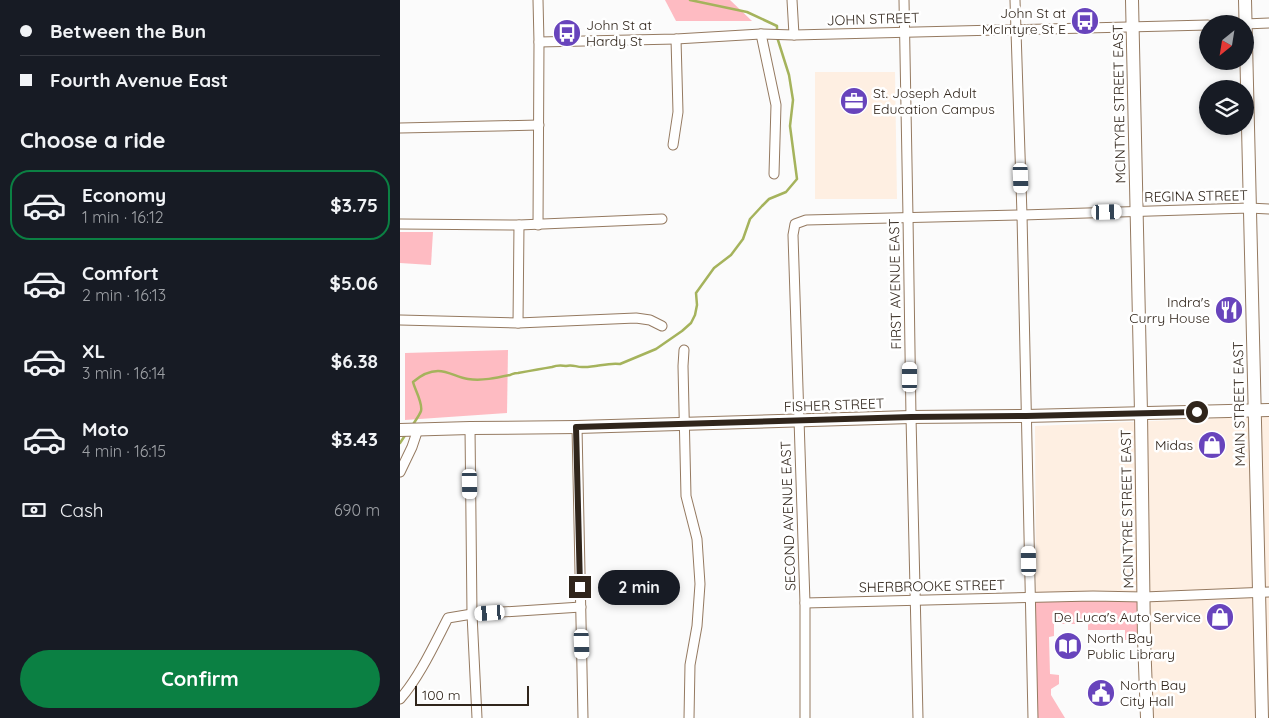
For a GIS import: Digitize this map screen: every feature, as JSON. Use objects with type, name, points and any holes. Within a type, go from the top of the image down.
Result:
[{"type":"main road","name":"MCINTYRE STREET EAST","points":[[1132,0],[1147,718]]},
{"type":"main road","name":"MAIN STREET EAST","points":[[1244,0],[1245,15]]},
{"type":"main road","name":"MAIN STREET EAST","points":[[1246,70],[1254,410],[1264,592],[1262,718]]},
{"type":"main road","name":"FISHER STREET","points":[[410,429],[576,427],[911,417],[1269,410]]},
{"type":"street","points":[[538,0],[538,225]]},
{"type":"street","points":[[792,0],[792,35]]},
{"type":"street","name":"FIRST AVENUE EAST","points":[[904,0],[918,718]]},
{"type":"street","points":[[1015,0],[1022,215],[1033,718]]},
{"type":"street","points":[[1254,24],[1269,23]]},
{"type":"street","name":"JOHN STREET","points":[[539,42],[676,39],[761,34],[792,35],[1199,25]]},
{"type":"street","points":[[761,34],[776,105],[774,174]]},
{"type":"street","points":[[674,145],[678,112],[676,39]]},
{"type":"street","points":[[400,128],[539,125]]},
{"type":"street","name":"REGINA STREET","points":[[796,224],[806,220],[1269,209]]},
{"type":"street","points":[[400,224],[538,225],[662,219]]},
{"type":"street","name":"SECOND AVENUE EAST","points":[[796,224],[793,235],[805,603],[805,718]]},
{"type":"street","points":[[518,323],[519,225]]},
{"type":"street","points":[[400,320],[518,323],[636,318],[650,320],[662,326]]},
{"type":"street","points":[[684,350],[686,496],[697,540],[700,584],[697,626],[690,665],[689,718]]},
{"type":"street","points":[[576,427],[584,718]]},
{"type":"street","points":[[470,428],[472,614],[476,718]]},
{"type":"street","points":[[400,472],[412,447],[410,429]]},
{"type":"street","name":"SHERBROOKE STREET","points":[[805,603],[1093,596],[1144,597],[1264,592]]},
{"type":"street","points":[[400,699],[408,690],[448,618],[472,614],[580,607]]},
{"type":"shaded area","points":[[665,0],[730,0],[752,21],[676,21]]},
{"type":"shaded area","points":[[815,72],[895,72],[897,199],[815,199]]},
{"type":"shaded area","points":[[400,232],[433,232],[431,265],[400,263]]},
{"type":"shaded area","points":[[508,350],[507,413],[405,420],[405,353]]},
{"type":"shaded area","points":[[1269,416],[1269,718],[1147,718],[1144,597],[1036,598],[1035,426]]},
{"type":"shaded area","points":[[1144,597],[1144,639],[1125,640],[1125,630],[1088,630],[1088,624],[1054,624],[1054,636],[1049,637],[1050,674],[1059,675],[1059,684],[1051,689],[1051,695],[1065,718],[1033,718],[1029,598]]},
{"type":"waterway","points":[[690,0],[747,12],[777,26],[777,32]]},
{"type":"waterway","points":[[412,426],[421,411],[420,400],[413,382],[428,373],[442,371],[473,380],[557,366],[587,367],[620,364],[656,349],[691,323],[697,305],[696,293],[714,268],[731,255],[743,239],[750,219],[769,199],[786,192],[797,179],[790,126],[793,100],[789,75],[777,37]]},
{"type":"waterway","points":[[400,443],[406,434]]},
{"type":"place","name":"John St at McIntyre St E","points":[[1085,21]]},
{"type":"place","name":"John St at Hardy St","points":[[567,33]]},
{"type":"place","name":"St. Joseph Adult Education Campus","points":[[854,101]]},
{"type":"place","name":"Indra's Curry House","points":[[1229,310]]},
{"type":"place","name":"Midas","points":[[1212,445]]},
{"type":"place","name":"De Luca's Auto Service","points":[[1220,617]]},
{"type":"place","name":"North Bay Public Library","points":[[1068,646]]},
{"type":"place","name":"North Bay City Hall","points":[[1101,693]]},
{"type":"route","points":[[580,587],[576,427],[911,417],[1197,412]]}]
